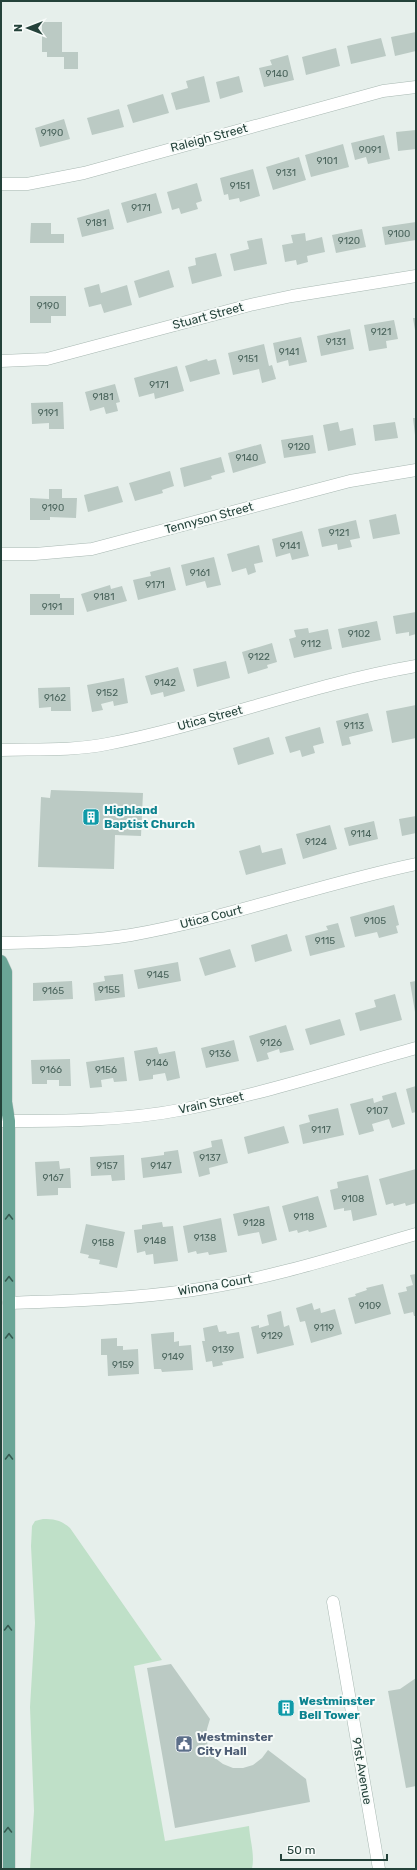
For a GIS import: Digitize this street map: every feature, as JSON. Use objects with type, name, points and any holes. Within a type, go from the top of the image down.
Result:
[{"type":"main road","points":[[1,961],[6,972],[5,1121],[9,1303],[5,1496],[9,1869]]},
{"type":"street","name":"Raleigh Street","points":[[1,184],[27,184],[84,172],[383,91],[416,87]]},
{"type":"street","name":"Stuart Street","points":[[1,361],[55,357],[250,305],[292,296],[416,276]]},
{"type":"street","name":"Tennyson Street","points":[[1,554],[35,554],[92,549],[329,486],[416,470]]},
{"type":"street","name":"Utica Street","points":[[1,750],[80,748],[106,744],[142,736],[337,683],[416,666]]},
{"type":"street","name":"Utica Court","points":[[1,943],[102,939],[161,929],[206,919],[416,864]]},
{"type":"street","name":"Vrain Street","points":[[5,1121],[50,1121],[137,1116],[184,1110],[229,1100],[416,1048]]},
{"type":"street","name":"Winona Court","points":[[9,1303],[117,1298],[194,1290],[288,1270],[416,1234]]},
{"type":"street","name":"91st Avenue","points":[[333,1602],[379,1869]]},
{"type":"green space","points":[[43,1519],[57,1520],[70,1528],[162,1660],[134,1666],[165,1841],[249,1826],[253,1853],[252,1869],[30,1869],[34,1811],[30,1707],[35,1623],[31,1546],[32,1526],[35,1521]]},
{"type":"building","points":[[42,22],[62,22],[62,52],[78,52],[78,69],[64,69],[64,57],[47,57],[47,52],[42,52]]},
{"type":"building","points":[[416,32],[416,51],[395,56],[391,37]]},
{"type":"building","points":[[381,38],[386,56],[351,64],[347,46]]},
{"type":"building","points":[[336,48],[340,66],[306,75],[302,57]]},
{"type":"building","points":[[288,55],[294,80],[264,87],[259,68],[272,65],[270,60]]},
{"type":"building","points":[[204,76],[210,102],[176,110],[171,93],[188,88],[186,81]]},
{"type":"building","points":[[239,76],[243,92],[220,99],[216,82]]},
{"type":"building","points":[[163,94],[169,113],[133,123],[127,105]]},
{"type":"building","points":[[119,109],[124,127],[92,135],[87,118]]},
{"type":"building","points":[[64,119],[70,139],[40,147],[35,128]]},
{"type":"building","points":[[416,130],[416,149],[398,151],[396,132]]},
{"type":"building","points":[[384,135],[390,159],[368,164],[366,157],[355,160],[351,143]]},
{"type":"building","points":[[343,144],[349,167],[311,177],[305,155]]},
{"type":"building","points":[[299,157],[306,180],[273,190],[266,167]]},
{"type":"building","points":[[253,169],[260,196],[240,202],[239,198],[229,200],[228,194],[224,195],[220,178]]},
{"type":"building","points":[[197,183],[202,201],[196,203],[198,209],[181,214],[179,208],[172,210],[167,192]]},
{"type":"building","points":[[156,193],[162,213],[127,223],[121,203]]},
{"type":"building","points":[[109,209],[114,229],[82,237],[77,218]]},
{"type":"building","points":[[416,222],[416,240],[385,245],[382,227]]},
{"type":"building","points":[[31,223],[51,223],[51,234],[64,234],[64,243],[30,243]]},
{"type":"building","points":[[362,229],[366,247],[336,253],[332,235]]},
{"type":"building","points":[[305,233],[306,241],[322,237],[325,252],[307,256],[308,262],[297,265],[296,260],[285,262],[282,245],[293,243],[291,235]]},
{"type":"building","points":[[262,238],[267,264],[234,271],[230,254],[249,249],[247,241]]},
{"type":"building","points":[[216,253],[222,276],[192,284],[188,267],[196,265],[195,258]]},
{"type":"building","points":[[169,270],[174,287],[139,298],[134,281]]},
{"type":"building","points":[[99,284],[101,293],[127,285],[132,305],[104,313],[101,304],[89,307],[84,288]]},
{"type":"building","points":[[30,296],[66,296],[66,316],[51,316],[51,323],[30,323]]},
{"type":"building","points":[[413,318],[416,318],[416,330],[415,330]]},
{"type":"building","points":[[394,320],[398,339],[386,341],[387,348],[369,351],[364,325]]},
{"type":"building","points":[[350,329],[354,349],[321,356],[317,336]]},
{"type":"building","points":[[301,337],[307,362],[289,366],[288,360],[277,363],[273,343]]},
{"type":"building","points":[[264,344],[269,366],[272,365],[276,379],[262,383],[259,369],[233,375],[228,353]]},
{"type":"building","points":[[207,359],[208,361],[216,359],[220,374],[190,382],[185,366]]},
{"type":"building","points":[[177,366],[184,391],[155,399],[154,393],[139,397],[134,378]]},
{"type":"building","points":[[115,384],[120,402],[116,403],[118,411],[106,414],[104,407],[90,411],[85,392]]},
{"type":"building","points":[[63,402],[64,429],[49,429],[49,423],[32,424],[31,403]]},
{"type":"building","points":[[413,418],[416,418],[416,435],[415,435]]},
{"type":"building","points":[[338,422],[340,431],[353,428],[356,445],[328,451],[323,425]]},
{"type":"building","points":[[395,422],[398,438],[375,441],[373,425]]},
{"type":"building","points":[[313,435],[316,453],[284,458],[281,440]]},
{"type":"building","points":[[261,444],[266,463],[233,473],[228,453]]},
{"type":"building","points":[[221,457],[225,472],[211,476],[212,479],[184,487],[180,468]]},
{"type":"building","points":[[170,471],[174,486],[162,490],[163,493],[135,501],[129,483]]},
{"type":"building","points":[[118,486],[123,502],[88,512],[84,495]]},
{"type":"building","points":[[49,489],[62,489],[62,498],[77,498],[76,518],[50,517],[50,520],[30,520],[30,498],[49,499]]},
{"type":"building","points":[[396,514],[400,534],[373,539],[369,520]]},
{"type":"building","points":[[356,520],[360,538],[350,540],[352,547],[338,550],[337,544],[322,547],[318,529]]},
{"type":"building","points":[[302,531],[309,556],[292,560],[290,553],[276,557],[272,539]]},
{"type":"building","points":[[259,545],[263,562],[254,564],[256,572],[248,575],[246,568],[232,572],[227,554]]},
{"type":"building","points":[[214,557],[221,585],[207,588],[205,581],[186,586],[181,565]]},
{"type":"building","points":[[170,567],[176,590],[138,600],[133,580],[151,576],[150,572]]},
{"type":"building","points":[[110,585],[111,589],[122,586],[127,601],[87,612],[81,594]]},
{"type":"building","points":[[30,594],[60,594],[60,598],[74,598],[74,615],[30,615]]},
{"type":"building","points":[[416,612],[416,634],[409,636],[409,632],[396,634],[393,616]]},
{"type":"building","points":[[377,621],[381,640],[342,648],[338,629]]},
{"type":"building","points":[[308,628],[309,633],[328,629],[332,649],[294,658],[289,639],[296,637],[294,630]]},
{"type":"building","points":[[272,643],[277,662],[267,665],[268,668],[248,674],[242,652]]},
{"type":"building","points":[[226,661],[230,678],[197,687],[193,669]]},
{"type":"building","points":[[178,667],[185,691],[164,697],[163,692],[151,695],[145,676]]},
{"type":"building","points":[[124,678],[128,703],[114,706],[113,701],[101,704],[103,710],[92,712],[87,685]]},
{"type":"building","points":[[70,687],[71,711],[51,711],[51,707],[39,708],[38,688]]},
{"type":"building","points":[[416,705],[416,738],[392,743],[386,711]]},
{"type":"building","points":[[368,713],[373,731],[349,737],[351,744],[342,746],[336,721]]},
{"type":"building","points":[[320,727],[324,743],[313,746],[315,753],[302,757],[300,750],[290,753],[285,737]]},
{"type":"building","points":[[269,737],[274,754],[238,765],[233,748]]},
{"type":"building","name":"Highland Baptist Church","points":[[51,790],[143,793],[141,836],[115,835],[114,869],[38,867],[41,797],[50,798]]},
{"type":"building","points":[[416,816],[416,833],[402,836],[399,819]]},
{"type":"building","points":[[374,821],[378,839],[349,846],[344,828]]},
{"type":"building","points":[[330,825],[337,849],[303,859],[296,834]]},
{"type":"building","points":[[260,845],[262,853],[282,848],[286,864],[246,875],[239,851]]},
{"type":"building","points":[[394,905],[399,925],[396,926],[398,933],[379,938],[377,932],[355,937],[350,917]]},
{"type":"building","points":[[338,923],[345,947],[310,956],[305,936],[328,930],[326,926]]},
{"type":"building","points":[[287,934],[292,951],[255,962],[251,945]]},
{"type":"building","points":[[230,949],[236,967],[205,976],[199,958]]},
{"type":"building","points":[[178,962],[181,981],[138,989],[134,970]]},
{"type":"building","points":[[123,974],[125,997],[95,1001],[93,983],[105,981],[104,976]]},
{"type":"building","points":[[72,981],[73,999],[33,1001],[33,983]]},
{"type":"building","points":[[416,981],[416,1012],[415,1012],[410,982]]},
{"type":"building","points":[[395,994],[402,1020],[360,1031],[355,1013],[376,1007],[374,1000]]},
{"type":"building","points":[[340,1019],[345,1035],[310,1045],[305,1029]]},
{"type":"building","points":[[286,1025],[294,1050],[280,1053],[279,1049],[267,1053],[269,1059],[257,1062],[249,1036]]},
{"type":"building","points":[[234,1040],[239,1061],[206,1068],[201,1048]]},
{"type":"building","points":[[157,1047],[159,1054],[175,1051],[180,1078],[167,1081],[165,1073],[153,1075],[153,1079],[139,1081],[134,1051]]},
{"type":"building","points":[[124,1057],[127,1081],[114,1082],[113,1078],[101,1080],[102,1087],[90,1088],[86,1062]]},
{"type":"building","points":[[70,1059],[71,1086],[59,1086],[59,1080],[47,1080],[47,1084],[32,1084],[31,1060]]},
{"type":"building","points":[[416,1086],[416,1112],[412,1113],[406,1089]]},
{"type":"building","points":[[396,1092],[405,1124],[392,1128],[389,1119],[372,1124],[374,1131],[359,1135],[350,1104],[373,1098],[374,1103],[383,1100],[382,1096]]},
{"type":"building","points":[[338,1108],[344,1135],[303,1144],[299,1125],[310,1122],[308,1115]]},
{"type":"building","points":[[284,1126],[289,1143],[248,1154],[244,1137]]},
{"type":"building","points":[[222,1139],[228,1163],[209,1168],[210,1174],[199,1177],[193,1152],[212,1147],[211,1141]]},
{"type":"building","points":[[178,1150],[182,1173],[143,1178],[141,1158],[164,1155],[164,1152]]},
{"type":"building","points":[[124,1155],[125,1180],[112,1181],[111,1175],[91,1176],[90,1157]]},
{"type":"building","points":[[59,1161],[60,1169],[70,1168],[71,1188],[58,1188],[58,1195],[37,1196],[35,1162]]},
{"type":"building","points":[[416,1169],[416,1203],[406,1206],[405,1203],[394,1206],[393,1203],[386,1205],[379,1179]]},
{"type":"building","points":[[368,1175],[377,1215],[353,1221],[351,1210],[344,1211],[344,1208],[334,1210],[330,1190],[338,1188],[337,1182]]},
{"type":"building","points":[[318,1196],[327,1227],[309,1232],[308,1230],[298,1233],[297,1230],[289,1232],[282,1206]]},
{"type":"building","points":[[269,1206],[277,1240],[262,1244],[259,1232],[238,1236],[233,1214]]},
{"type":"building","points":[[221,1218],[227,1252],[209,1255],[208,1252],[197,1254],[196,1251],[188,1253],[183,1226]]},
{"type":"building","points":[[162,1222],[163,1227],[173,1226],[178,1261],[154,1264],[153,1254],[146,1255],[145,1251],[137,1253],[134,1230],[142,1229],[142,1225]]},
{"type":"building","points":[[86,1224],[125,1232],[117,1268],[99,1264],[100,1260],[88,1258],[89,1255],[80,1253]]},
{"type":"building","points":[[416,1274],[416,1316],[414,1316],[413,1312],[404,1314],[398,1293],[407,1291],[406,1287],[413,1285],[410,1275]]},
{"type":"building","points":[[383,1284],[391,1314],[355,1324],[348,1298],[356,1296],[355,1294],[367,1290],[366,1288]]},
{"type":"building","points":[[312,1303],[314,1310],[320,1308],[321,1313],[335,1309],[342,1334],[311,1343],[305,1321],[300,1322],[296,1308]]},
{"type":"building","points":[[281,1311],[284,1327],[289,1325],[294,1345],[257,1354],[251,1327],[259,1325],[259,1328],[269,1325],[267,1315]]},
{"type":"building","points":[[217,1325],[219,1332],[226,1331],[227,1334],[239,1332],[244,1358],[222,1362],[223,1365],[213,1367],[212,1361],[206,1362],[202,1341],[205,1341],[203,1328]]},
{"type":"building","points":[[174,1332],[174,1342],[179,1341],[179,1346],[191,1345],[193,1370],[162,1372],[161,1369],[154,1369],[151,1334]]},
{"type":"building","points":[[117,1338],[117,1346],[123,1346],[123,1350],[138,1349],[139,1374],[108,1376],[107,1355],[101,1355],[101,1339]]},
{"type":"building","name":"Westminster City Hall","points":[[171,1664],[210,1719],[206,1739],[209,1749],[215,1758],[223,1764],[233,1768],[243,1768],[253,1765],[262,1758],[268,1750],[306,1779],[310,1802],[175,1828],[147,1668]]},
{"type":"building","points":[[416,1678],[416,1786],[406,1788],[388,1691],[400,1689]]},
{"type":"building","name":"Westminster Bell Tower","points":[[287,1700],[294,1708],[285,1716],[278,1708]]},
{"type":"place","name":"Highland Baptist Church","points":[[91,817]]},
{"type":"place","name":"Westminster Bell Tower","points":[[286,1708]]},
{"type":"place","name":"Westminster City Hall","points":[[184,1744]]}]
